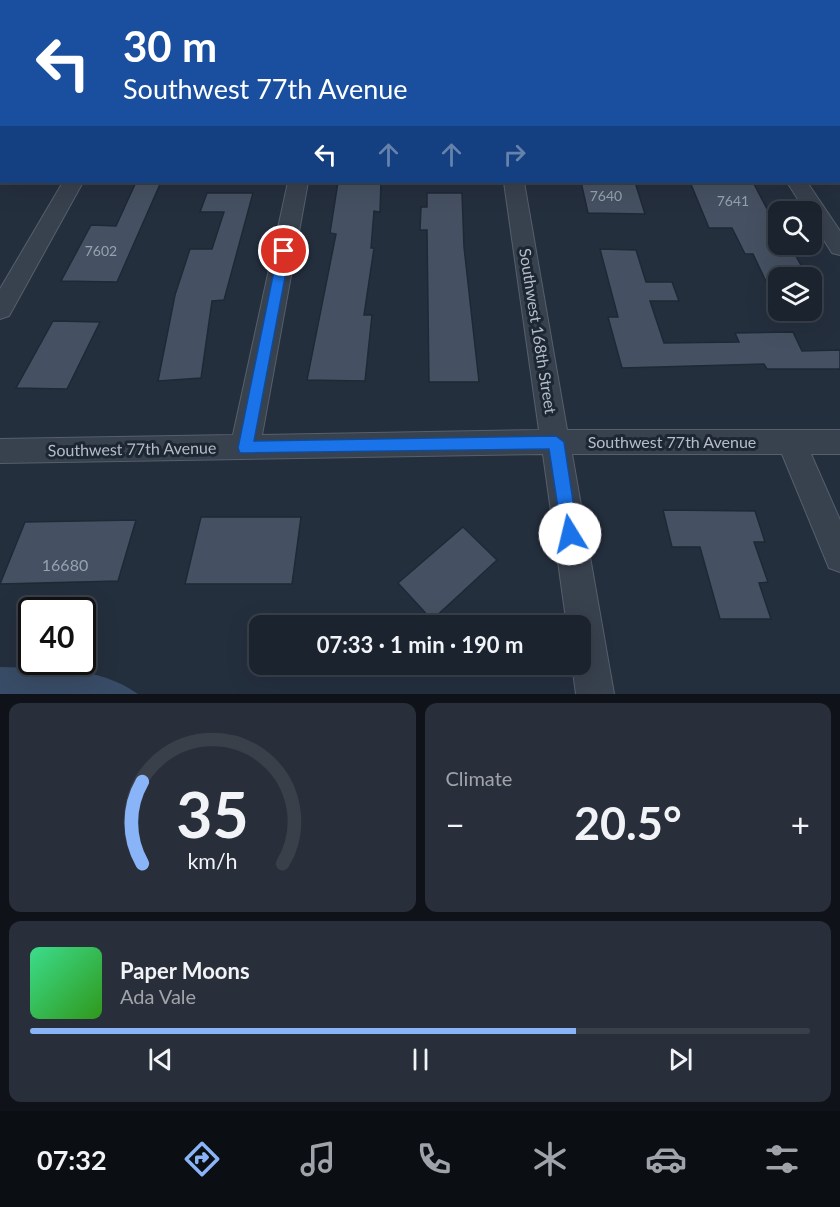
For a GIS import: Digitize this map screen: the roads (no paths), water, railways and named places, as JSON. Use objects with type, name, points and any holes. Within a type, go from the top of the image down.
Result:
[{"type":"street","points":[[0,310],[72,183]]},
{"type":"street","points":[[245,448],[298,183]]},
{"type":"street","name":"Southwest 168th Street","points":[[514,183],[595,694]]},
{"type":"street","points":[[798,183],[840,249]]},
{"type":"street","name":"Southwest 77th Avenue","points":[[0,451],[556,442],[840,442]]},
{"type":"street","points":[[792,442],[840,557]]},
{"type":"water","points":[[0,667],[18,668],[18,675],[96,675],[138,694],[0,694]]}]
